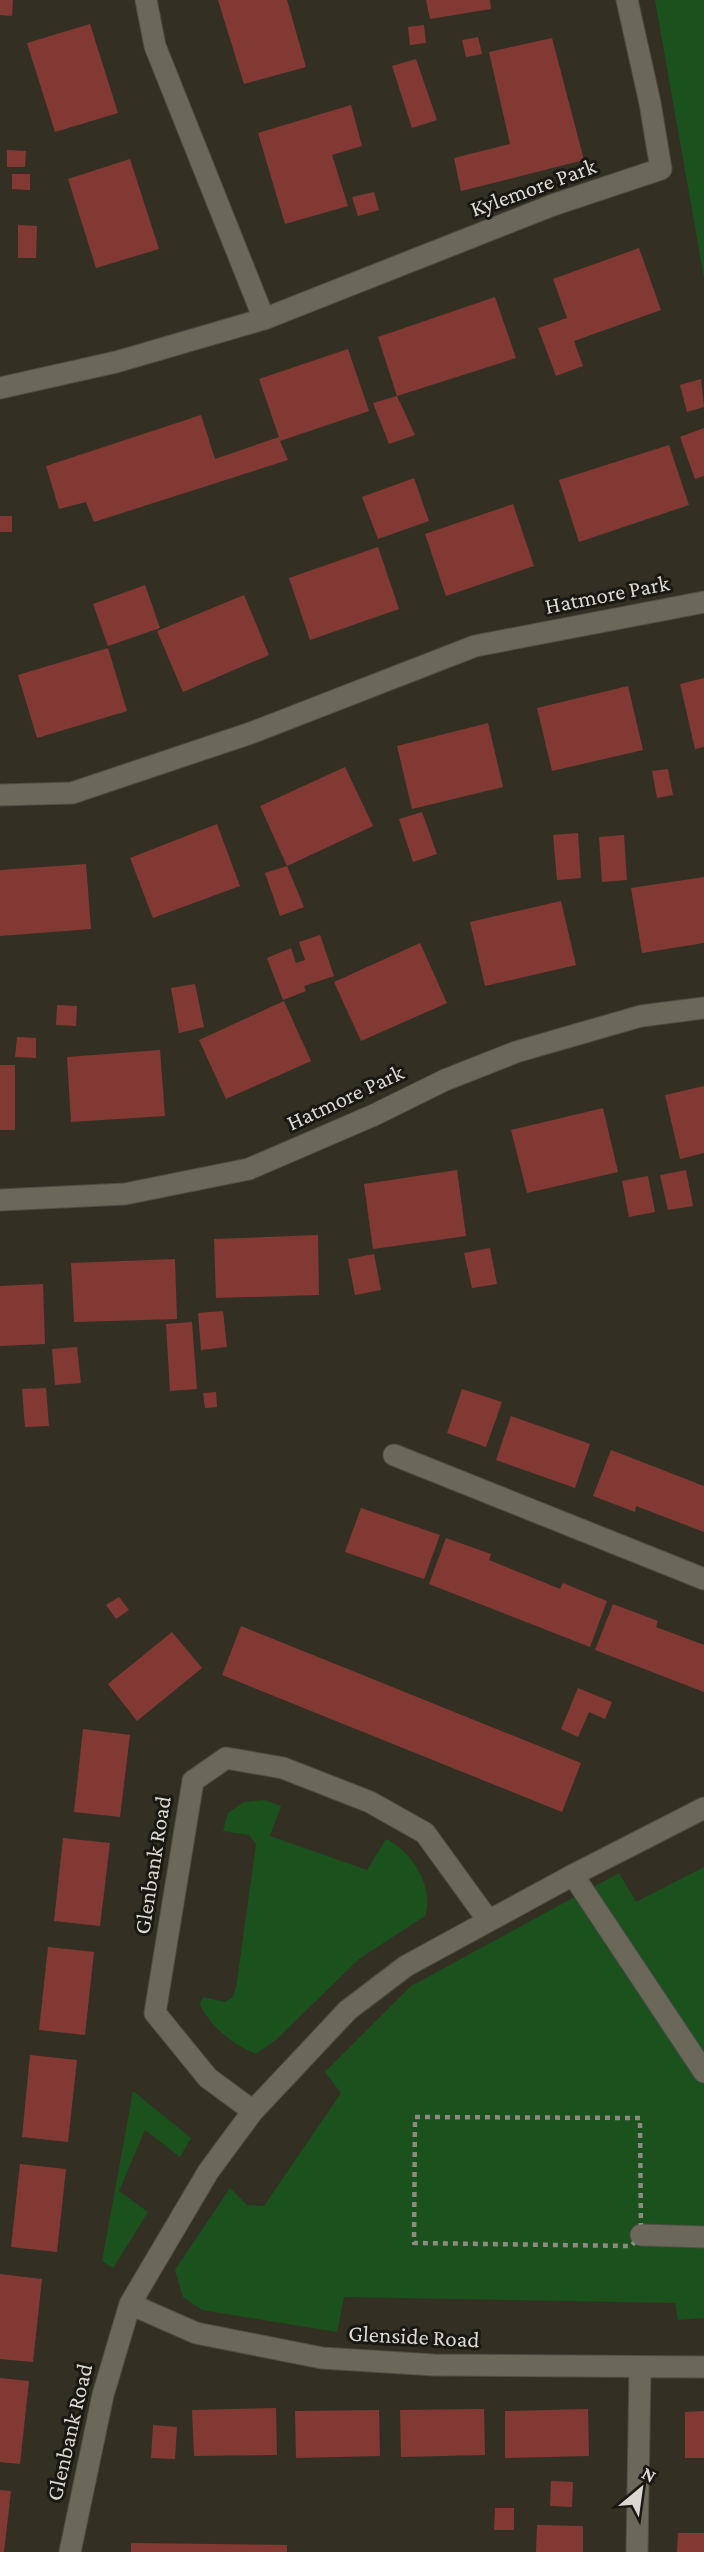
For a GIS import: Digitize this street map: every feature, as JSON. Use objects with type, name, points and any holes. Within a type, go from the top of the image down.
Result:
[{"type":"street","points":[[146,0],[155,46],[264,319]]},
{"type":"street","name":"Kylemore Park","points":[[0,388],[116,362],[264,319],[553,205],[661,169],[650,103],[627,0]]},
{"type":"street","name":"Hatmore Park","points":[[0,795],[72,793],[251,733],[475,646],[704,602]]},
{"type":"street","name":"Hatmore Park","points":[[0,1200],[125,1194],[249,1169],[374,1115],[445,1080],[516,1052],[641,1016],[704,1008]]},
{"type":"street","points":[[394,1455],[704,1579]]},
{"type":"street","name":"Glenbank Road","points":[[253,2110],[208,2078],[155,2013],[192,1781],[226,1758],[284,1768],[370,1802],[425,1833],[488,1920]]},
{"type":"street","name":"Glenbank Road","points":[[70,2552],[103,2395],[130,2304],[208,2172],[253,2110],[348,2010],[406,1965],[704,1808]]},
{"type":"street","points":[[573,1875],[704,2071]]},
{"type":"street","points":[[641,2235],[704,2237]]},
{"type":"street","name":"Glenside Road","points":[[130,2304],[196,2333],[322,2358],[434,2365],[704,2367]]},
{"type":"street","points":[[637,2552],[640,2368]]},
{"type":"path","points":[[415,2117],[640,2118],[641,2235],[631,2246],[414,2243],[415,2117]]},
{"type":"green space","points":[[655,0],[704,0],[704,278]]},
{"type":"green space","points":[[264,1800],[281,1806],[270,1836],[367,1870],[386,1839],[396,1845],[419,1871],[427,1894],[427,1905],[425,1916],[359,1959],[277,2039],[256,2054],[224,2034],[210,2021],[200,2005],[203,1997],[225,2002],[232,1998],[236,1988],[256,1844],[249,1835],[223,1831],[228,1813],[244,1802]]},
{"type":"green space","points":[[704,1867],[704,2318],[678,2320],[675,2303],[344,2297],[337,2332],[202,2310],[183,2297],[175,2270],[230,2188],[247,2205],[264,2206],[341,2093],[325,2072],[411,1986],[619,1873],[636,1902]]},
{"type":"green space","points":[[133,2091],[191,2138],[180,2157],[145,2130],[119,2191],[148,2212],[113,2268],[102,2261]]},
{"type":"building","points":[[0,0],[13,0],[12,16],[0,15]]},
{"type":"building","points":[[218,0],[287,0],[306,67],[244,84]]},
{"type":"building","points":[[426,0],[490,0],[491,9],[430,19]]},
{"type":"building","points":[[90,24],[118,113],[55,132],[27,43]]},
{"type":"building","points":[[424,25],[426,43],[410,45],[408,27]]},
{"type":"building","points":[[478,37],[482,54],[466,57],[462,40]]},
{"type":"building","points":[[552,38],[584,160],[461,191],[454,158],[510,144],[489,52]]},
{"type":"building","points":[[416,59],[437,120],[412,128],[392,66]]},
{"type":"building","points":[[351,105],[362,146],[332,155],[348,206],[285,224],[258,133]]},
{"type":"building","points":[[7,150],[26,151],[25,167],[7,167]]},
{"type":"building","points":[[130,159],[159,249],[96,268],[68,179]]},
{"type":"building","points":[[12,174],[30,174],[30,190],[12,189]]},
{"type":"building","points":[[374,192],[379,210],[358,216],[352,197]]},
{"type":"building","points":[[18,225],[37,226],[36,258],[18,258]]},
{"type":"building","points":[[639,248],[661,310],[574,341],[583,366],[556,376],[538,328],[567,318],[553,279]]},
{"type":"building","points":[[495,297],[516,358],[397,396],[378,337]]},
{"type":"building","points":[[348,349],[369,411],[280,441],[288,460],[94,522],[86,502],[59,509],[46,466],[201,415],[215,459],[279,437],[259,379]]},
{"type":"building","points":[[701,379],[704,407],[687,412],[680,385]]},
{"type":"building","points":[[397,396],[415,435],[389,444],[373,403]]},
{"type":"building","points":[[704,428],[704,476],[695,479],[680,437]]},
{"type":"building","points":[[669,445],[689,505],[579,542],[559,480]]},
{"type":"building","points":[[414,478],[429,521],[378,539],[362,497]]},
{"type":"building","points":[[513,504],[534,566],[446,596],[425,534]]},
{"type":"building","points":[[0,516],[12,516],[12,532],[0,532]]},
{"type":"building","points":[[378,547],[399,609],[310,640],[289,578]]},
{"type":"building","points":[[145,585],[160,628],[108,646],[93,604]]},
{"type":"building","points":[[244,595],[269,655],[183,692],[157,631]]},
{"type":"building","points":[[108,648],[127,711],[37,738],[18,675]]},
{"type":"building","points":[[704,678],[704,747],[695,749],[680,684]]},
{"type":"building","points":[[628,686],[643,750],[552,771],[537,708]]},
{"type":"building","points":[[488,723],[503,787],[412,809],[397,746]]},
{"type":"building","points":[[345,767],[373,826],[287,866],[260,806]]},
{"type":"building","points":[[668,769],[673,795],[657,798],[652,771]]},
{"type":"building","points":[[422,812],[437,854],[413,862],[399,819]]},
{"type":"building","points":[[217,824],[240,886],[153,918],[130,858]]},
{"type":"building","points":[[578,833],[581,878],[557,880],[553,835]]},
{"type":"building","points":[[624,835],[627,880],[602,882],[599,837]]},
{"type":"building","points":[[86,864],[91,929],[0,936],[0,870]]},
{"type":"building","points":[[287,866],[304,907],[280,916],[265,873]]},
{"type":"building","points":[[704,877],[704,943],[642,953],[631,888]]},
{"type":"building","points":[[561,901],[576,965],[485,986],[470,922]]},
{"type":"building","points":[[320,935],[334,976],[304,986],[306,991],[283,1000],[267,958],[291,948],[296,963],[305,960],[299,942]]},
{"type":"building","points":[[420,943],[447,1003],[361,1041],[334,982]]},
{"type":"building","points":[[195,984],[204,1027],[179,1033],[171,988]]},
{"type":"building","points":[[284,1001],[311,1061],[226,1099],[199,1040]]},
{"type":"building","points":[[57,1005],[77,1006],[76,1026],[56,1025]]},
{"type":"building","points":[[17,1037],[36,1038],[36,1058],[15,1057]]},
{"type":"building","points":[[160,1050],[165,1116],[71,1122],[67,1057]]},
{"type":"building","points":[[0,1065],[15,1065],[15,1130],[0,1130]]},
{"type":"building","points":[[704,1086],[704,1153],[680,1159],[665,1095]]},
{"type":"building","points":[[603,1108],[618,1172],[527,1193],[511,1130]]},
{"type":"building","points":[[457,1170],[466,1236],[373,1249],[364,1184]]},
{"type":"building","points":[[686,1170],[693,1206],[668,1210],[660,1175]]},
{"type":"building","points":[[648,1176],[655,1212],[629,1217],[622,1181]]},
{"type":"building","points":[[318,1235],[319,1295],[216,1298],[214,1239]]},
{"type":"building","points":[[490,1248],[497,1284],[472,1288],[464,1253]]},
{"type":"building","points":[[374,1254],[381,1290],[355,1295],[348,1259]]},
{"type":"building","points":[[175,1259],[177,1319],[74,1322],[71,1263]]},
{"type":"building","points":[[43,1284],[45,1344],[0,1346],[0,1286]]},
{"type":"building","points":[[223,1311],[227,1347],[201,1350],[198,1313]]},
{"type":"building","points":[[192,1322],[197,1389],[170,1391],[166,1324]]},
{"type":"building","points":[[77,1347],[81,1383],[55,1385],[52,1349]]},
{"type":"building","points":[[46,1388],[49,1426],[25,1427],[22,1389]]},
{"type":"building","points":[[462,1389],[502,1402],[486,1447],[447,1433]]},
{"type":"building","points":[[216,1392],[217,1407],[205,1408],[203,1393]]},
{"type":"building","points":[[511,1416],[590,1444],[575,1488],[496,1460]]},
{"type":"building","points":[[611,1450],[704,1486],[704,1532],[636,1506],[635,1512],[593,1496]]},
{"type":"building","points":[[361,1508],[440,1535],[424,1579],[345,1552]]},
{"type":"building","points":[[446,1538],[491,1554],[489,1560],[560,1589],[563,1583],[607,1601],[590,1647],[429,1584]]},
{"type":"building","points":[[119,1597],[129,1610],[116,1619],[106,1605]]},
{"type":"building","points":[[613,1604],[658,1621],[656,1627],[704,1645],[704,1692],[595,1650]]},
{"type":"building","points":[[241,1626],[581,1763],[562,1812],[222,1675]]},
{"type":"building","points":[[172,1632],[202,1668],[137,1721],[108,1684]]},
{"type":"building","points":[[578,1688],[612,1702],[605,1719],[589,1712],[578,1737],[561,1729]]},
{"type":"building","points":[[83,1729],[130,1735],[120,1817],[74,1812]]},
{"type":"building","points":[[63,1838],[110,1843],[100,1926],[54,1921]]},
{"type":"building","points":[[48,1947],[94,1952],[85,2035],[39,2030]]},
{"type":"building","points":[[30,2055],[77,2060],[68,2142],[22,2137]]},
{"type":"building","points":[[20,2164],[66,2169],[57,2252],[11,2247]]},
{"type":"building","points":[[0,2274],[42,2279],[33,2362],[0,2359]]},
{"type":"building","points":[[0,2378],[29,2381],[20,2464],[0,2462]]},
{"type":"building","points":[[276,2408],[277,2455],[194,2456],[192,2410]]},
{"type":"building","points":[[484,2409],[485,2455],[401,2457],[400,2410]]},
{"type":"building","points":[[588,2409],[589,2456],[505,2458],[505,2411]]},
{"type":"building","points":[[379,2410],[380,2456],[296,2458],[295,2411]]},
{"type":"building","points":[[704,2411],[704,2458],[685,2458],[685,2412]]},
{"type":"building","points":[[153,2425],[177,2427],[175,2459],[151,2458]]},
{"type":"building","points":[[551,2481],[573,2482],[572,2507],[550,2506]]},
{"type":"building","points":[[0,2490],[11,2491],[4,2552],[0,2552]]},
{"type":"building","points":[[495,2508],[514,2508],[514,2530],[494,2530]]},
{"type":"building","points":[[537,2525],[583,2526],[583,2552],[536,2552]]},
{"type":"building","points":[[678,2533],[704,2533],[704,2552],[677,2552]]},
{"type":"building","points":[[131,2543],[287,2545],[287,2552],[131,2552]]}]
